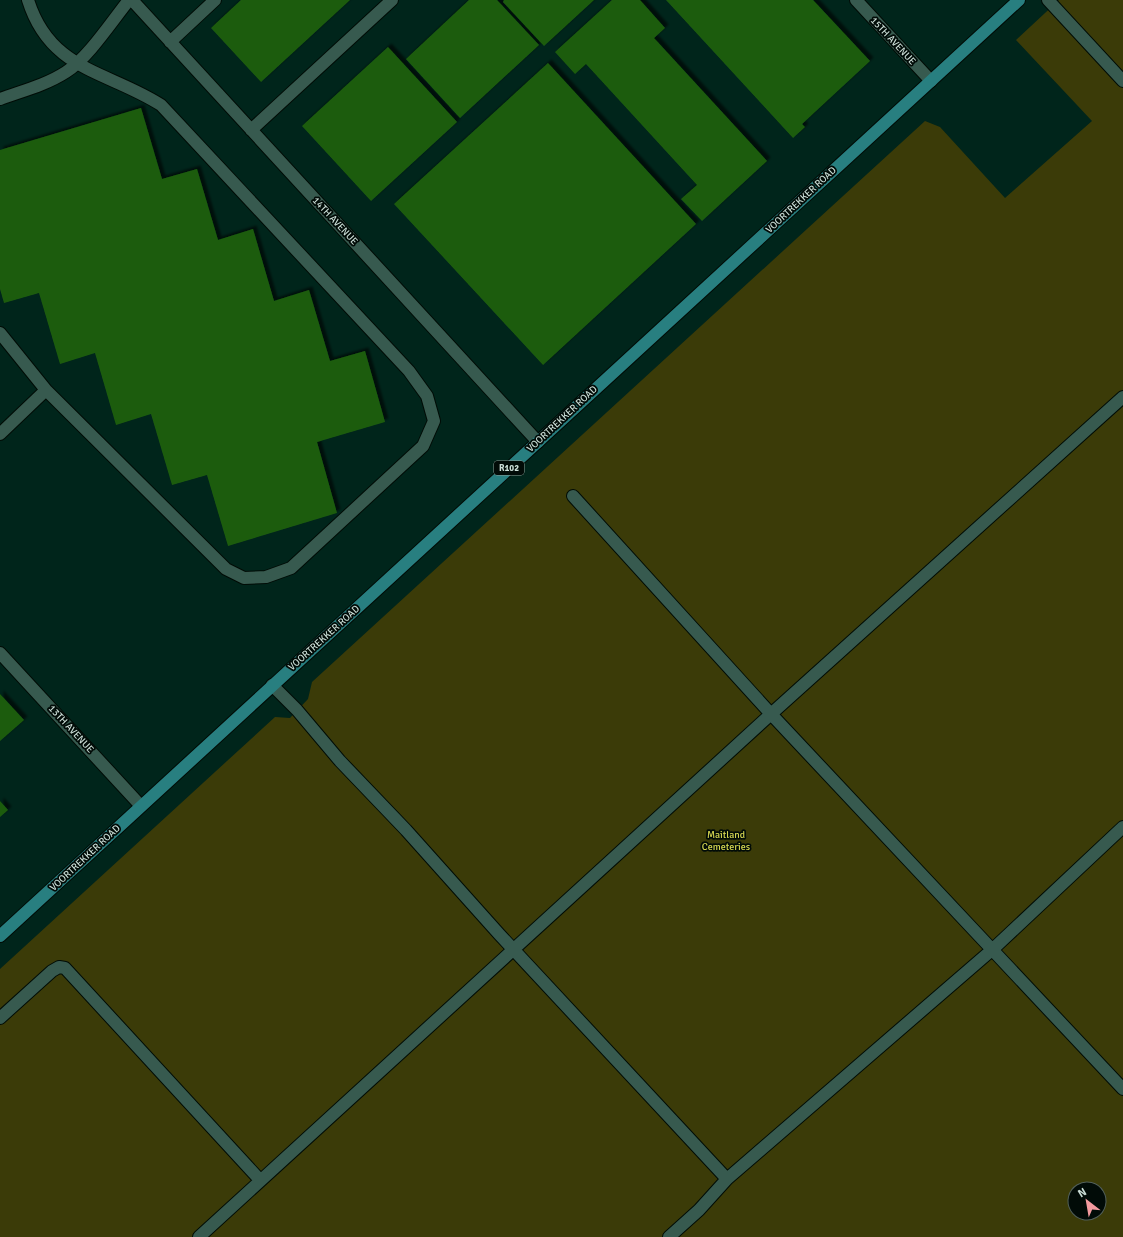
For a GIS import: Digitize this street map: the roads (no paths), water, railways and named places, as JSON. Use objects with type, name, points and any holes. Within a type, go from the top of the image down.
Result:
[{"type":"main road","name":"VOORTREKKER ROAD","points":[[0,936],[1019,0]]},
{"type":"street","points":[[0,333],[46,390],[226,569],[244,578],[266,577],[291,568],[423,446],[434,421],[427,396],[409,371],[161,105],[145,95],[76,64],[43,34],[33,18],[28,0]]},
{"type":"street","points":[[0,99],[44,83],[67,72],[85,55],[131,0]]},
{"type":"street","name":"14TH AVENUE","points":[[131,0],[538,442]]},
{"type":"street","points":[[170,42],[215,0]]},
{"type":"street","points":[[251,130],[392,0]]},
{"type":"street","name":"15TH AVENUE","points":[[856,0],[931,81]]},
{"type":"street","points":[[1048,0],[1123,81]]},
{"type":"street","points":[[0,434],[46,390]]},
{"type":"street","points":[[199,1237],[771,714],[1123,397]]},
{"type":"street","points":[[573,496],[771,714],[1123,1089]]},
{"type":"street","name":"13TH AVENUE","points":[[0,653],[141,806]]},
{"type":"street","points":[[272,685],[297,710],[340,761],[406,830],[513,949],[727,1180]]},
{"type":"street","points":[[669,1237],[699,1210],[727,1180],[993,949],[1123,827]]},
{"type":"street","points":[[0,1018],[52,971],[59,967],[65,968],[260,1180]]},
{"type":"park label","name":"Maitland Cemeteries","points":[[726,840]]}]
